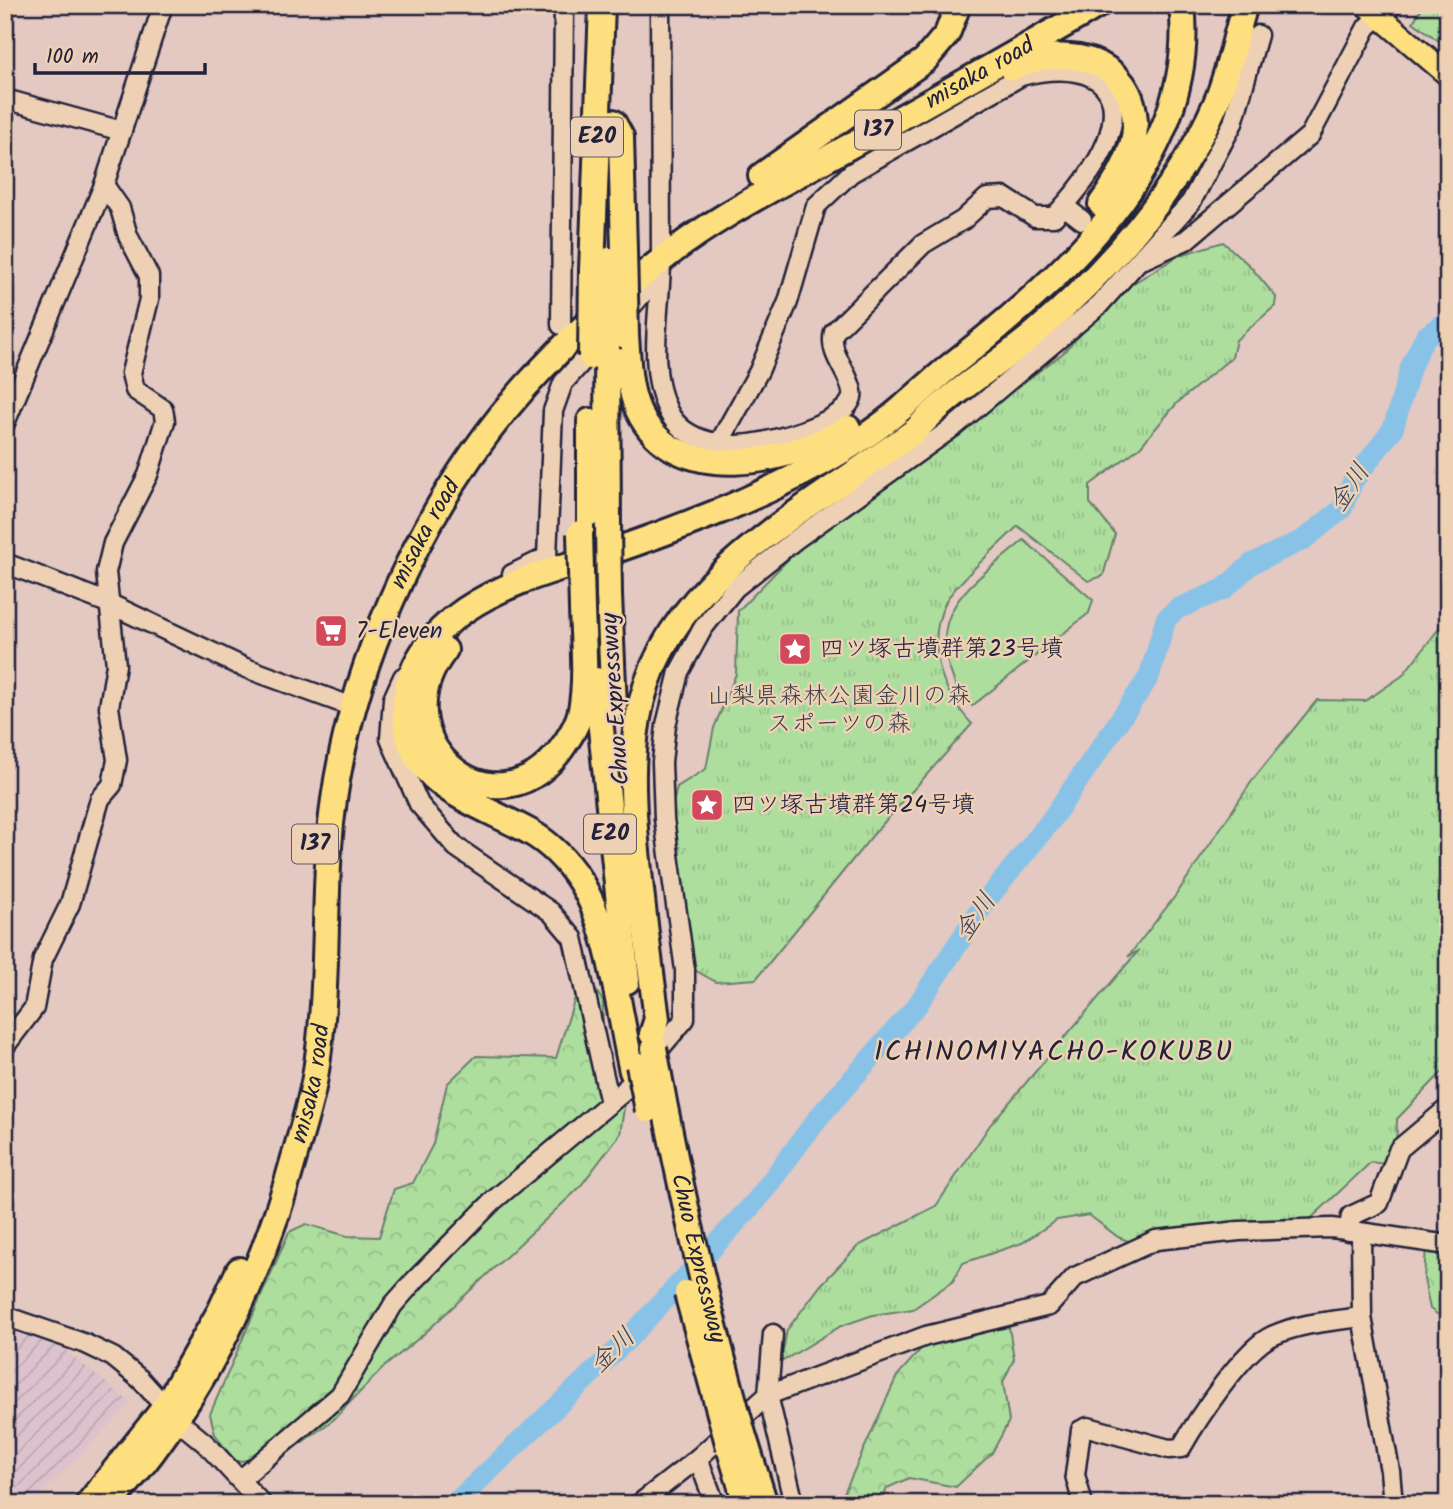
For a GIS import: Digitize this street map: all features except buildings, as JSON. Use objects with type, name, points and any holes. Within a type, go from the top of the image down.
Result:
[{"type":"highway","name":"Chuo Expressway","points":[[593,529],[608,347],[601,5]]},
{"type":"highway","name":"Chuo Expressway","points":[[608,260],[617,5]]},
{"type":"highway","points":[[761,185],[925,60],[947,34],[958,5]]},
{"type":"highway","name":"misaka road","points":[[110,1504],[171,1414],[252,1243],[298,1083],[310,978],[315,840],[345,704],[387,574],[436,485],[512,379],[561,325],[660,258],[800,157],[1068,5]]},
{"type":"highway","name":"misaka road","points":[[761,185],[1098,5]]},
{"type":"highway","points":[[644,1055],[592,901],[554,849],[530,832],[452,792],[423,767],[407,732],[405,694],[412,674],[433,638],[463,611],[486,597],[506,587],[682,527],[792,477],[875,427],[1046,286],[1088,246],[1140,175],[1162,128],[1179,77],[1185,43],[1182,5]]},
{"type":"highway","points":[[1036,332],[1143,194],[1170,141],[1187,99],[1194,64],[1198,24],[1195,5]]},
{"type":"highway","points":[[644,1055],[657,1019],[643,910],[632,784],[632,743],[648,677],[681,616],[729,566],[764,537],[916,430],[932,412],[1036,332],[1086,286],[1141,222],[1191,155],[1217,100],[1245,5]]},
{"type":"highway","points":[[761,185],[849,155],[1051,55],[1094,61],[1117,76],[1132,100],[1135,128],[1130,153],[1110,191],[1067,250],[1046,286]]},
{"type":"highway","name":"misaka road","points":[[345,704],[402,580],[462,471],[531,381],[582,328],[660,258]]},
{"type":"highway","points":[[608,260],[608,347],[648,425],[676,450],[712,461],[752,460],[796,452],[844,430],[892,398],[922,389]]},
{"type":"highway","name":"Chuo Expressway","points":[[608,347],[590,442],[597,712],[644,1055],[673,1154],[736,1440],[746,1504]]},
{"type":"highway","points":[[594,602],[584,657],[581,711],[569,739],[547,768],[528,779],[502,785],[480,783],[460,776],[442,761],[429,740],[424,691],[435,663],[477,620],[531,591],[621,562],[749,510],[932,412]]},
{"type":"highway","name":"Chuo Expressway","points":[[594,602],[613,696],[623,803],[644,1055],[640,1098],[647,1103],[686,1286],[736,1440],[765,1504]]},
{"type":"highway","name":"misaka road","points":[[88,1504],[171,1414]]},
{"type":"main road","points":[[1379,9],[1405,40],[1448,75]]},
{"type":"street","points":[[5,423],[104,185],[163,5]]},
{"type":"street","points":[[561,325],[564,5]]},
{"type":"street","points":[[660,5],[657,385],[669,414],[690,435],[718,445],[760,443],[807,429],[842,412],[851,403],[853,392],[831,342],[834,332],[923,244],[963,220],[987,198],[1004,197],[1035,217],[1054,217],[1089,174],[1106,144],[1113,122],[1107,91],[1099,80],[1087,73],[1067,69],[1015,73],[851,173],[816,206],[788,302],[774,337],[760,371],[718,445]]},
{"type":"street","points":[[1132,259],[1186,240],[1310,135],[1379,9]]},
{"type":"street","points":[[241,1479],[340,1395],[394,1305],[436,1259],[494,1200],[610,1103],[685,1018],[685,970],[664,819],[662,762],[666,725],[679,672],[703,628],[735,588],[795,540],[955,426],[1099,305],[1132,259],[1191,202],[1233,122],[1258,35]]},
{"type":"street","points":[[5,99],[121,131]]},
{"type":"street","points":[[5,1046],[34,1008],[43,959],[70,904],[100,799],[112,785],[117,760],[109,707],[116,665],[106,572],[113,543],[148,475],[165,421],[163,409],[135,390],[131,373],[149,299],[149,276],[128,236],[120,208],[104,185]]},
{"type":"street","points":[[1064,206],[1082,220]]},
{"type":"street","points":[[610,1103],[573,938],[551,912],[456,847],[419,804],[390,739],[393,699],[415,652],[447,615],[485,588],[547,557],[553,411],[563,383],[660,258]]},
{"type":"street","points":[[5,562],[108,603],[243,667],[345,704]]},
{"type":"street","points":[[1393,1504],[1388,1459],[1362,1317],[1351,1216],[1379,1203],[1399,1149],[1448,1108]]},
{"type":"street","points":[[639,1504],[698,1458],[768,1395],[926,1336],[1049,1306],[1074,1277],[1156,1240],[1239,1231],[1332,1228],[1448,1245]]},
{"type":"street","points":[[5,1316],[86,1344],[113,1357],[141,1379],[171,1414],[206,1444],[258,1500]]},
{"type":"street","points":[[1083,1504],[1075,1475],[1081,1430],[1088,1427],[1169,1449],[1181,1448],[1198,1419],[1231,1376],[1269,1337],[1300,1326],[1362,1317]]},
{"type":"street","points":[[773,1334],[768,1395],[794,1504]]},
{"type":"street","points":[[698,1458],[715,1504]]},
{"type":"shaded area","points":[[5,1328],[60,1346],[131,1403],[31,1504],[5,1504]]},
{"type":"green space","points":[[1424,5],[1448,5],[1448,34],[1439,41],[1413,22]]},
{"type":"green space","name":"山梨県森林公園金川の森 スポーツの森","points":[[1223,242],[1250,266],[1276,297],[1275,306],[1236,340],[1232,357],[1177,403],[1140,447],[1090,485],[1090,503],[1115,534],[1103,576],[1088,581],[1018,526],[979,563],[946,601],[937,634],[939,666],[944,681],[951,696],[972,724],[872,836],[756,979],[716,982],[691,968],[672,808],[677,787],[706,769],[714,728],[736,674],[738,611],[801,546],[1062,354],[1124,289],[1180,255]]},
{"type":"green space","points":[[1024,540],[1093,600],[1089,613],[972,706],[960,695],[950,670],[945,647],[946,627],[952,610],[963,594]]},
{"type":"green space","points":[[1448,617],[1448,1066],[1397,1119],[1396,1154],[1384,1164],[1371,1162],[1305,1224],[1136,1244],[1118,1237],[1089,1215],[1057,1220],[1022,1243],[963,1263],[953,1281],[913,1309],[873,1315],[841,1326],[781,1362],[787,1330],[821,1285],[858,1246],[936,1206],[990,1125],[1139,950],[1128,957],[1176,895],[1254,778],[1317,700],[1365,701],[1402,676]]},
{"type":"green space","points":[[592,985],[603,1001],[602,1068],[625,1102],[620,1134],[579,1188],[425,1333],[384,1367],[333,1420],[287,1453],[235,1462],[215,1434],[210,1414],[289,1232],[306,1224],[347,1236],[379,1237],[394,1189],[413,1183],[433,1144],[447,1084],[476,1056],[556,1058],[577,991]]},
{"type":"green space","points":[[1426,1246],[1448,1248],[1448,1352],[1443,1318],[1430,1309],[1424,1279]]},
{"type":"green space","points":[[998,1324],[1009,1327],[1014,1359],[1003,1382],[1009,1421],[992,1453],[956,1487],[909,1478],[887,1488],[881,1504],[839,1504],[897,1376],[920,1350],[942,1337]]},
{"type":"waterway","name":"金川","points":[[454,1504],[627,1340],[757,1200],[818,1118],[918,1004],[986,901],[1049,823],[1149,677],[1166,619],[1177,609],[1224,589],[1251,564],[1303,540],[1342,509],[1353,481],[1393,429],[1411,366],[1425,337],[1448,320]]},
{"type":"place","name":"7-Eleven","points":[[331,631]]},
{"type":"place","name":"四ツ塚古墳群第23号墳","points":[[795,649]]},
{"type":"place","name":"四ツ塚古墳群第24号墳","points":[[707,805]]},
{"type":"district","name":"ICHINOMIYACHO-KOKUBU","points":[[1054,1052]]}]
